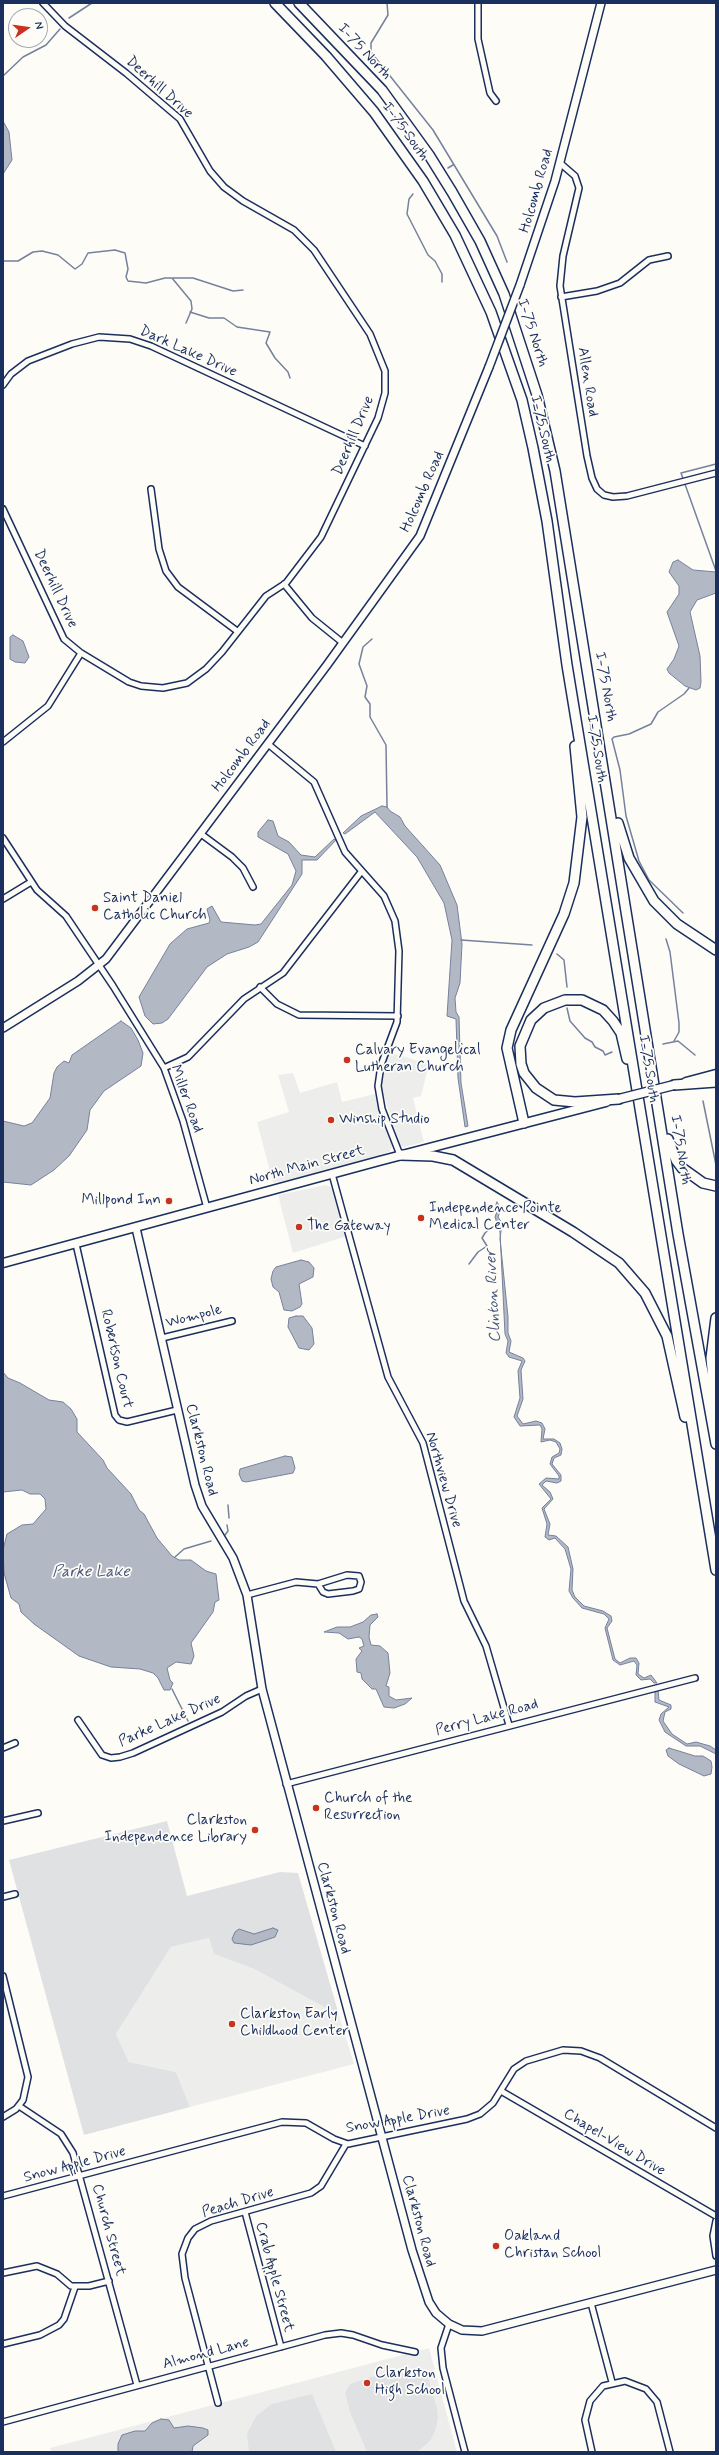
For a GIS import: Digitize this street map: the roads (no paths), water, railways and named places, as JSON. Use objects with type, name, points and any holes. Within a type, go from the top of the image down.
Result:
[{"type":"highway","name":"I-75 South","points":[[275,3],[331,61],[398,144],[455,236],[491,312],[517,387],[533,448],[547,521],[568,665],[716,1570]]},
{"type":"highway","name":"I-75 North","points":[[299,3],[382,90],[429,155],[480,241],[504,294],[537,396],[555,471],[601,744],[678,1234],[716,1444]]},
{"type":"highway","points":[[524,1124],[508,1054],[508,1040],[570,897],[580,847],[581,803],[568,665]]},
{"type":"highway","points":[[601,744],[609,768],[620,833],[629,858],[640,879],[664,912],[695,937],[716,950]]},
{"type":"highway","points":[[619,1099],[562,1102],[554,1100],[536,1088],[524,1073],[521,1064],[520,1046],[525,1031],[538,1013],[554,1003],[574,1000],[589,1002],[603,1010],[621,1033],[636,1081]]},
{"type":"highway","points":[[674,1085],[716,1082]]},
{"type":"highway","points":[[660,1113],[676,1160],[682,1168],[703,1183],[716,1186]]},
{"type":"highway","points":[[400,1156],[433,1156],[453,1160],[610,1256],[628,1272],[653,1305],[667,1336],[701,1482]]},
{"type":"highway","points":[[716,1318],[711,1358],[716,1412]]},
{"type":"main road","name":"North Main Street","points":[[3,1263],[332,1174],[716,1074]]},
{"type":"street","name":"Deerhill Drive","points":[[3,509],[13,527],[59,631],[64,639],[81,653],[129,682],[141,686],[171,687],[187,683],[206,669],[266,596],[284,584],[325,530],[365,446],[383,404],[386,388],[384,371],[370,334],[314,250],[294,230],[243,201],[224,187],[210,171],[180,119],[154,96],[65,26],[43,3]]},
{"type":"street","points":[[478,3],[478,39],[490,92],[496,101]]},
{"type":"street","name":"Holcomb Road","points":[[3,1028],[99,966],[134,923],[268,744],[420,536],[489,367],[537,238],[560,163],[601,3]]},
{"type":"street","name":"Allen Road","points":[[560,163],[575,176],[579,188],[562,256],[560,271],[561,297],[587,456],[592,478],[597,489],[604,495],[613,497],[627,496],[716,473]]},
{"type":"street","points":[[561,297],[597,290],[620,283],[649,260],[668,256]]},
{"type":"street","name":"Dark Lake Drive","points":[[3,385],[11,374],[28,361],[57,349],[94,338],[130,339],[151,346],[365,446]]},
{"type":"street","points":[[151,489],[159,550],[166,571],[178,586],[237,631]]},
{"type":"street","points":[[284,584],[312,618],[343,643]]},
{"type":"street","points":[[3,742],[48,706],[81,653]]},
{"type":"street","points":[[268,744],[314,782],[340,842],[361,872],[384,896],[395,921],[399,951],[398,1016],[395,1030],[381,1065],[378,1086],[382,1109],[400,1156]]},
{"type":"street","points":[[200,834],[232,856],[243,868],[253,887]]},
{"type":"street","name":"Miller Road","points":[[3,838],[31,882],[43,896],[66,916],[164,1068],[180,1114],[208,1208]]},
{"type":"street","points":[[164,1068],[188,1057],[244,999],[283,973],[361,872]]},
{"type":"street","points":[[3,899],[31,882]]},
{"type":"street","points":[[260,987],[277,1004],[299,1015],[398,1016]]},
{"type":"street","name":"Northview Drive","points":[[332,1174],[388,1377],[423,1443],[464,1601],[486,1646],[509,1725]]},
{"type":"street","name":"Clarkston Road","points":[[136,1228],[177,1410],[200,1502],[233,1558],[247,1595],[262,1689],[286,1784],[422,2285],[436,2313],[449,2324],[462,2330],[482,2331],[716,2270]]},
{"type":"street","name":"Robertson Court","points":[[76,1244],[115,1416],[119,1420],[127,1422],[177,1410]]},
{"type":"street","name":"Wompole","points":[[162,1338],[232,1321]]},
{"type":"street","points":[[247,1595],[296,1582],[318,1584],[354,1574],[359,1576],[361,1582],[359,1589],[328,1594],[323,1592],[318,1584]]},
{"type":"street","name":"Perry Lake Road","points":[[286,1784],[695,1678]]},
{"type":"street","name":"Parke Lake Drive","points":[[78,1720],[102,1755],[111,1758],[120,1757],[133,1753],[222,1712],[246,1696],[262,1689]]},
{"type":"street","points":[[3,1748],[15,1743]]},
{"type":"street","points":[[3,1821],[38,1813]]},
{"type":"street","points":[[3,1897],[15,1894]]},
{"type":"street","points":[[3,1976],[28,2077],[27,2092],[19,2106],[3,2117]]},
{"type":"street","name":"Snow Apple Drive","points":[[3,2196],[282,2122],[306,2123],[334,2140],[346,2144],[474,2117],[487,2108],[501,2091],[514,2070],[526,2061],[563,2050],[582,2051],[600,2058],[716,2128]]},
{"type":"street","name":"Chapel-View Drive","points":[[501,2091],[716,2216]]},
{"type":"street","name":"Church Street","points":[[19,2106],[61,2134],[73,2153],[81,2176],[137,2385]]},
{"type":"street","name":"Peach Drive","points":[[218,2403],[185,2278],[182,2254],[188,2238],[195,2229],[211,2221],[301,2197],[316,2190],[327,2177],[346,2144]]},
{"type":"street","name":"Crab Apple Street","points":[[245,2212],[281,2347]]},
{"type":"street","points":[[716,2221],[713,2236],[716,2256]]},
{"type":"street","points":[[3,2273],[37,2266],[50,2270],[75,2287],[89,2286],[109,2281]]},
{"type":"street","points":[[3,2344],[40,2334],[59,2325],[64,2319],[75,2287]]},
{"type":"street","points":[[591,2303],[612,2382]]},
{"type":"street","points":[[449,2324],[441,2348],[443,2368],[465,2452]]},
{"type":"street","name":"Almond Lane","points":[[3,2422],[325,2335],[341,2333],[382,2346],[415,2352]]},
{"type":"street","points":[[592,2452],[585,2420],[586,2410],[595,2393],[603,2386],[612,2382],[633,2382],[646,2389],[652,2395],[660,2411],[670,2452]]},
{"type":"water","points":[[3,121],[9,132],[12,160],[3,174]]},
{"type":"water","points":[[678,560],[693,570],[716,572],[716,593],[697,600],[690,612],[700,656],[701,682],[700,688],[696,690],[685,686],[669,673],[667,669],[674,659],[679,646],[667,612],[679,594],[679,586],[669,572],[673,562]]},
{"type":"water","points":[[13,635],[23,641],[29,657],[25,663],[15,662],[10,659],[10,637]]},
{"type":"water","points":[[382,806],[387,807],[390,811],[400,817],[405,826],[440,865],[457,905],[462,944],[460,983],[455,998],[456,1012],[459,1017],[461,1083],[468,1126],[465,1127],[458,1078],[456,1019],[447,1016],[452,940],[444,903],[417,857],[375,812],[345,834],[343,833],[361,816]]},
{"type":"water","points":[[268,820],[273,821],[278,836],[289,842],[301,855],[315,857],[334,839],[336,840],[317,860],[302,860],[302,874],[258,942],[249,947],[227,954],[207,967],[168,1019],[162,1023],[153,1024],[145,1016],[139,997],[170,944],[187,929],[209,923],[210,920],[207,909],[212,906],[221,922],[255,925],[261,924],[292,885],[296,871],[288,854],[258,837],[258,832]]},
{"type":"water","points":[[121,1021],[131,1028],[138,1040],[143,1053],[141,1066],[104,1091],[90,1110],[87,1130],[69,1156],[54,1170],[31,1185],[3,1182],[3,1121],[24,1126],[32,1123],[50,1098],[54,1073],[57,1067],[64,1061],[69,1063],[72,1055]]},
{"type":"water","points":[[497,1202],[501,1209],[498,1217],[502,1223],[500,1237],[500,1232],[495,1217],[498,1209],[495,1207]]},
{"type":"water","points":[[501,1245],[508,1317],[508,1333],[511,1341],[509,1352],[523,1358],[525,1361],[521,1370],[523,1399],[517,1416],[523,1424],[536,1421],[542,1423],[545,1429],[543,1439],[554,1439],[560,1443],[562,1449],[561,1455],[554,1458],[552,1464],[561,1475],[561,1481],[557,1483],[546,1481],[542,1485],[550,1492],[553,1499],[544,1509],[550,1524],[548,1535],[556,1536],[568,1547],[573,1569],[572,1590],[575,1597],[584,1606],[603,1611],[611,1616],[612,1621],[607,1628],[615,1659],[620,1663],[630,1658],[636,1658],[639,1663],[638,1674],[644,1678],[651,1675],[657,1683],[654,1683],[650,1679],[641,1680],[636,1675],[637,1665],[634,1661],[620,1665],[613,1660],[605,1628],[609,1619],[604,1614],[582,1608],[573,1598],[569,1591],[571,1569],[565,1549],[555,1538],[549,1540],[545,1537],[547,1524],[542,1508],[551,1499],[539,1484],[546,1478],[559,1479],[559,1476],[550,1464],[552,1457],[559,1453],[560,1449],[556,1442],[550,1440],[541,1442],[542,1429],[540,1425],[520,1426],[514,1417],[520,1398],[518,1371],[522,1361],[509,1357],[506,1353],[508,1341],[505,1334]]},
{"type":"water","points":[[301,1260],[309,1262],[314,1268],[313,1277],[299,1284],[302,1304],[300,1307],[292,1311],[284,1310],[279,1292],[273,1287],[271,1279],[273,1271],[276,1267]]},
{"type":"water","points":[[303,1316],[312,1328],[314,1344],[309,1350],[299,1348],[288,1327],[289,1318]]},
{"type":"water","name":"Parke Lake","points":[[3,1372],[8,1378],[20,1383],[49,1400],[63,1402],[71,1409],[77,1419],[77,1432],[103,1460],[107,1468],[131,1494],[139,1510],[144,1514],[157,1538],[172,1556],[179,1560],[191,1560],[206,1571],[216,1574],[219,1600],[215,1602],[213,1612],[191,1643],[194,1656],[191,1664],[176,1662],[167,1668],[170,1680],[173,1683],[170,1690],[164,1690],[158,1678],[153,1673],[140,1669],[111,1667],[79,1656],[34,1624],[21,1612],[19,1604],[11,1598],[4,1573],[3,1550],[7,1534],[22,1525],[33,1524],[46,1509],[45,1499],[40,1494],[30,1494],[22,1490],[3,1492]]},
{"type":"water","points":[[285,1456],[292,1457],[295,1468],[293,1473],[246,1482],[242,1481],[239,1474],[240,1469]]},
{"type":"water","points":[[377,1614],[378,1617],[370,1625],[369,1637],[371,1645],[380,1646],[388,1653],[390,1673],[386,1686],[389,1687],[389,1696],[396,1700],[412,1698],[405,1704],[394,1708],[384,1707],[376,1689],[372,1689],[362,1679],[361,1673],[357,1672],[356,1659],[362,1651],[359,1648],[364,1646],[362,1639],[359,1637],[348,1639],[339,1633],[324,1632],[337,1627],[350,1627],[363,1622],[371,1615]]},
{"type":"water","points":[[655,1690],[658,1690],[659,1700],[671,1705],[671,1709],[665,1712],[663,1721],[672,1734],[687,1744],[696,1742],[710,1746],[716,1750],[716,1754],[700,1746],[686,1746],[665,1732],[659,1720],[661,1714],[669,1707],[655,1702]]},
{"type":"water","points":[[669,1748],[695,1756],[703,1756],[711,1761],[711,1774],[704,1776],[679,1764],[668,1756],[666,1750]]},
{"type":"water","points":[[273,1928],[278,1930],[275,1937],[251,1945],[234,1943],[232,1939],[235,1932],[239,1929],[254,1934]]},
{"type":"water","points":[[161,2419],[169,2420],[174,2428],[188,2426],[203,2428],[208,2430],[208,2435],[193,2446],[192,2452],[118,2452],[118,2444],[122,2435],[135,2431],[145,2431],[152,2423]]},
{"type":"waterway","points":[[69,18],[92,3]]},
{"type":"waterway","points":[[387,3],[388,15],[371,43],[371,52],[433,130],[497,236],[507,262]]},
{"type":"waterway","points":[[3,76],[23,57],[46,45],[60,29]]},
{"type":"waterway","points":[[448,168],[453,165]]},
{"type":"waterway","points":[[413,194],[409,199],[407,214],[428,255],[435,261],[442,274],[442,282]]},
{"type":"waterway","points":[[3,261],[18,261],[33,252],[42,251],[58,255],[75,269],[82,264],[88,253],[115,250],[125,253],[128,269],[126,277],[128,281],[146,283],[165,278],[193,278],[233,291],[243,290]]},
{"type":"waterway","points":[[172,278],[191,301],[192,309],[186,323]]},
{"type":"waterway","points":[[190,312],[209,318],[224,318],[237,327],[270,332],[266,343],[275,358],[288,372],[290,378]]},
{"type":"waterway","points":[[716,464],[681,473],[716,571]]},
{"type":"waterway","points":[[372,639],[363,647],[359,664],[367,686],[365,697],[370,704],[370,717],[386,745],[387,807]]},
{"type":"waterway","points":[[683,913],[649,880],[639,861],[626,816],[620,770],[612,739],[614,737],[629,734],[651,724],[658,712],[684,694],[689,688]]},
{"type":"waterway","points":[[666,939],[670,952],[679,1023],[679,1032],[674,1041]]},
{"type":"waterway","points":[[461,940],[532,945]]},
{"type":"waterway","points":[[557,954],[564,960],[567,987]]},
{"type":"waterway","points":[[567,1008],[570,1021],[585,1038],[592,1042],[595,1047],[603,1051],[605,1055],[612,1052]]},
{"type":"waterway","points":[[663,1044],[678,1041],[695,1055]]},
{"type":"waterway","points":[[703,1101],[716,1165]]},
{"type":"waterway","name":"Clinton River","points":[[469,1264],[478,1252],[487,1246],[482,1238],[485,1233],[498,1222]]},
{"type":"waterway","points":[[228,1505],[229,1518]]},
{"type":"waterway","points":[[225,1535],[228,1531],[227,1525]]},
{"type":"waterway","points":[[175,1557],[184,1549],[211,1541]]},
{"type":"waterway","points":[[172,1689],[188,1721]]},
{"type":"place","name":"Saint Daniel Catholic Church","points":[[95,908]]},
{"type":"place","name":"Calvary Evangelical Lutheran Church","points":[[347,1060]]},
{"type":"place","name":"Winship Studio","points":[[331,1120]]},
{"type":"place","name":"Millpond Inn","points":[[169,1201]]},
{"type":"place","name":"Independence Pointe Medical Center","points":[[421,1218]]},
{"type":"place","name":"The Gateway","points":[[299,1227]]},
{"type":"place","name":"Church of the Resurrection","points":[[316,1808]]},
{"type":"place","name":"Clarkston Independence Library","points":[[255,1830]]},
{"type":"place","name":"Clarkston Early Childhood Center","points":[[232,2024]]},
{"type":"place","name":"Oakland Christan School","points":[[496,2246]]},
{"type":"place","name":"Clarkston High School","points":[[367,2383]]}]
